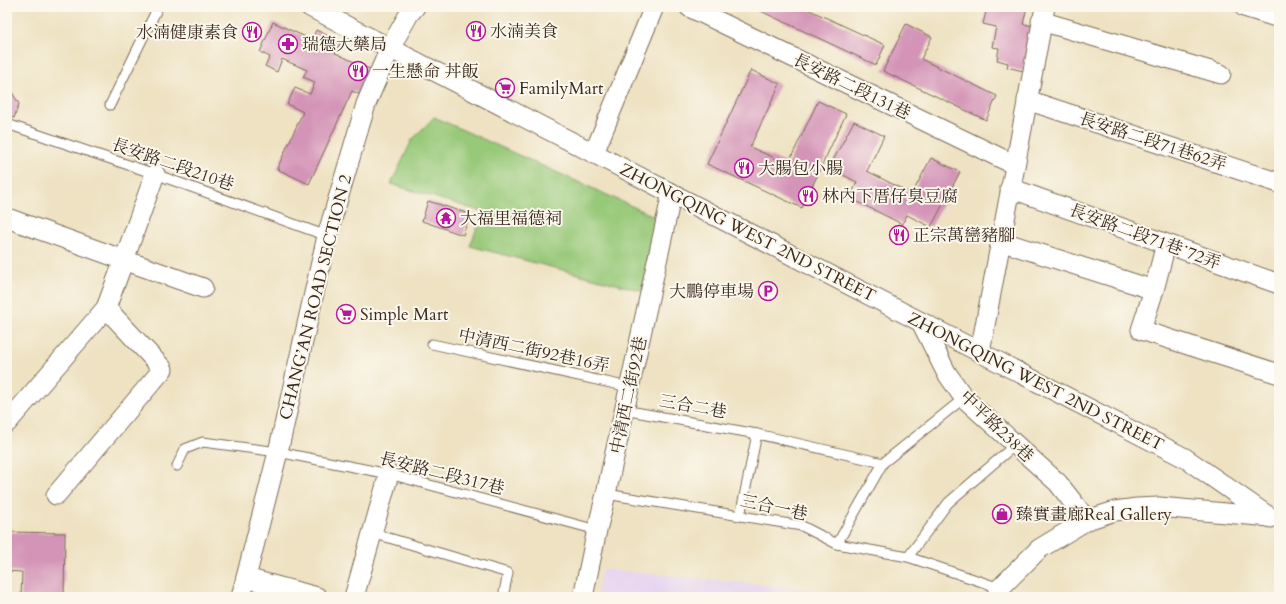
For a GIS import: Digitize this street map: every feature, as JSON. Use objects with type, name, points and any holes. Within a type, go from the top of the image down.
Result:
[{"type":"street","name":"ZHONGQING WEST 2ND STREET","points":[[310,7],[1185,458],[1275,518]]},
{"type":"street","name":"CHANG’AN ROAD SECTION 2","points":[[241,597],[278,452],[327,236],[366,104],[390,48],[414,7]]},
{"type":"street","points":[[594,153],[654,7]]},
{"type":"street","name":"長安路二段131巷","points":[[690,7],[1015,165]]},
{"type":"street","points":[[1247,8],[1279,18]]},
{"type":"street","points":[[980,352],[1043,14],[1221,74]]},
{"type":"street","name":"長安路二段71巷62弄","points":[[1027,100],[1279,183]]},
{"type":"street","points":[[7,423],[106,308],[155,174]]},
{"type":"street","name":"長安路二段71巷˙72弄","points":[[1010,188],[1279,284]]},
{"type":"street","name":"中清西二街92巷","points":[[583,597],[672,194]]},
{"type":"street","points":[[7,218],[203,288]]},
{"type":"street","points":[[1000,241],[1154,290]]},
{"type":"street","points":[[1166,244],[1154,290],[1141,330],[1279,374]]},
{"type":"street","points":[[56,495],[163,369],[106,308]]},
{"type":"street","name":"中平路238巷","points":[[921,322],[946,372],[964,398],[1058,483],[1087,520]]},
{"type":"street","points":[[354,597],[389,474]]},
{"type":"street","points":[[998,593],[1039,549],[1087,520],[1115,511],[1137,508],[1159,508],[1275,518]]},
{"type":"street","points":[[246,578],[317,597]]},
{"type":"lane","points":[[110,105],[158,7]]},
{"type":"lane","name":"長安路二段210巷","points":[[7,124],[155,174],[327,236]]},
{"type":"lane","name":"中清西二街92巷16弄","points":[[432,344],[629,387]]},
{"type":"lane","points":[[837,544],[883,463],[964,398]]},
{"type":"lane","name":"三合二巷","points":[[624,410],[757,434],[883,463]]},
{"type":"lane","points":[[740,516],[757,434]]},
{"type":"lane","name":"長安路二段317巷","points":[[177,466],[185,449],[203,442],[278,452],[389,474],[597,530]]},
{"type":"lane","points":[[908,557],[948,503],[1016,444]]},
{"type":"lane","name":"三合一巷","points":[[606,494],[802,526],[837,544],[908,557],[998,593]]},
{"type":"lane","points":[[372,533],[508,573],[503,597]]},
{"type":"shaded area","points":[[602,569],[890,597],[596,597]]},
{"type":"green space","points":[[434,117],[656,217],[654,255],[647,292],[470,246],[483,212],[391,184],[412,140]]},
{"type":"building","points":[[752,7],[803,7],[885,45],[876,65]]},
{"type":"building","points":[[987,7],[1027,7],[1023,24],[1034,26],[1023,71],[1007,67],[1008,63],[997,60],[999,48],[992,47],[996,27],[983,24]]},
{"type":"building","points":[[273,22],[312,40],[316,30],[341,42],[335,53],[372,70],[361,95],[352,91],[309,184],[277,169],[303,112],[287,104],[295,88],[310,94],[315,82],[303,77],[307,70],[282,59],[277,72],[265,66],[270,57],[260,52]]},
{"type":"building","points":[[906,24],[932,37],[921,59],[997,96],[986,120],[883,71]]},
{"type":"building","points":[[751,70],[780,84],[750,147],[788,164],[818,101],[846,114],[802,208],[707,164]]},
{"type":"building","points":[[7,84],[19,104],[14,118],[7,116]]},
{"type":"building","points":[[854,121],[884,136],[867,171],[912,194],[931,158],[960,172],[931,227],[907,215],[902,224],[850,198],[857,182],[829,168]]},
{"type":"building","name":"大福里福德祠","points":[[428,201],[470,214],[463,235],[422,221]]},
{"type":"building","points":[[7,532],[65,533],[64,597],[21,597],[22,572],[7,571]]},
{"type":"place","name":"水湳美食","points":[[476,31]]},
{"type":"place","name":"水湳健康素食","points":[[252,32]]},
{"type":"place","name":"瑞德大藥局","points":[[288,44]]},
{"type":"place","name":"一生懸命 丼飯","points":[[358,71]]},
{"type":"place","name":"FamilyMart","points":[[505,88]]},
{"type":"place","name":"大腸包小腸","points":[[744,168]]},
{"type":"place","name":"林內下厝仔臭豆腐","points":[[808,196]]},
{"type":"place","name":"大福里福德祠","points":[[446,218]]},
{"type":"place","name":"正宗萬巒豬腳","points":[[899,235]]},
{"type":"place","name":"大鵬停車場","points":[[768,291]]},
{"type":"place","name":"Simple Mart","points":[[346,314]]},
{"type":"place","name":"臻實畫廊Real Gallery","points":[[1002,514]]}]
